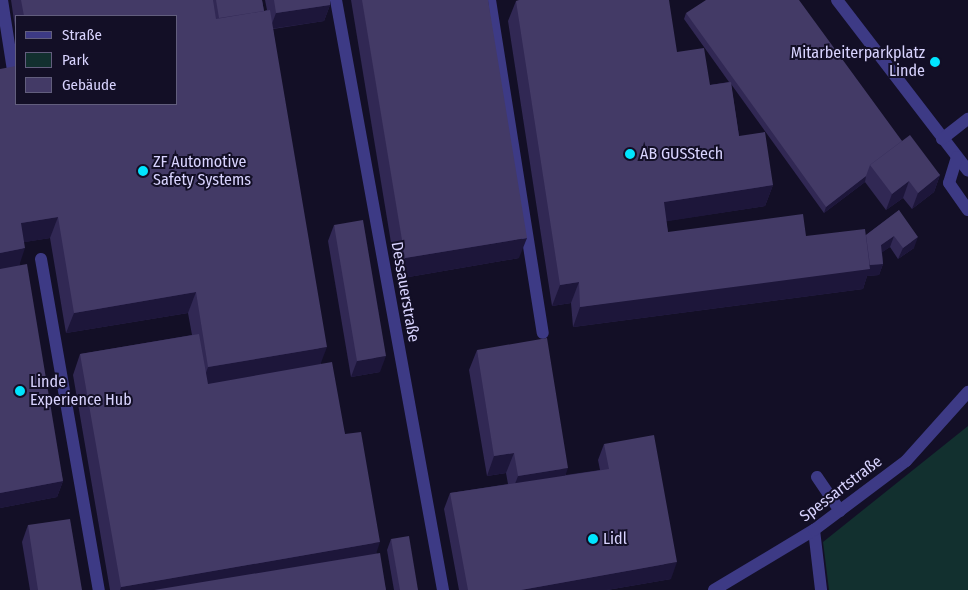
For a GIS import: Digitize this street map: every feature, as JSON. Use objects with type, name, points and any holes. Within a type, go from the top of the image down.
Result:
[{"type":"street","points":[[2,0],[14,77]]},
{"type":"street","name":"Dessauerstraße","points":[[336,0],[443,590]]},
{"type":"street","points":[[490,0],[543,333]]},
{"type":"street","points":[[836,0],[968,171]]},
{"type":"street","points":[[942,139],[968,119]]},
{"type":"street","points":[[957,157],[949,183],[968,210]]},
{"type":"street","points":[[41,259],[99,590]]},
{"type":"street","name":"Spessartstraße","points":[[714,590],[814,530],[906,461],[968,392]]},
{"type":"street","points":[[817,477],[840,511]]},
{"type":"street","points":[[814,530],[821,590]]},
{"type":"green space","points":[[968,426],[968,590],[829,590],[823,542]]},
{"type":"building","name":"ZF Automotive Safety Systems","points":[[21,0],[213,0],[216,19],[270,10],[327,347],[208,367],[196,292],[74,313],[58,217],[21,223],[25,248],[0,253],[0,69],[15,66],[15,105],[178,105],[178,15],[24,15]]},
{"type":"building","points":[[216,0],[262,0],[264,11],[219,18]]},
{"type":"building","points":[[274,0],[330,0],[330,5],[276,13]]},
{"type":"building","points":[[362,0],[488,0],[527,238],[405,258]]},
{"type":"building","name":"AB GUSStech","points":[[669,0],[677,52],[704,48],[710,85],[731,82],[739,136],[765,132],[773,185],[664,202],[668,232],[803,214],[806,236],[865,229],[870,269],[580,307],[579,282],[560,285],[516,1]]},
{"type":"building","points":[[706,0],[799,0],[902,141],[870,165],[866,176],[826,207],[686,13]]},
{"type":"building","points":[[910,135],[940,175],[918,193],[909,181],[892,194],[870,165]]},
{"type":"building","points":[[899,210],[918,237],[903,248],[894,236],[881,245],[883,264],[870,265],[866,235]]},
{"type":"building","points":[[363,220],[386,356],[357,361],[334,225]]},
{"type":"building","name":"Linde Experience Hub","points":[[27,264],[63,481],[0,493],[0,269]]},
{"type":"building","points":[[199,334],[208,384],[332,362],[345,434],[361,432],[380,542],[121,587],[80,354]]},
{"type":"building","points":[[547,338],[568,468],[518,476],[514,453],[494,456],[477,350]]},
{"type":"building","points":[[654,435],[677,562],[521,590],[468,590],[450,493],[609,469],[604,444]]},
{"type":"building","points":[[70,519],[82,590],[38,590],[28,525]]},
{"type":"building","points":[[409,536],[418,590],[400,590],[391,539]]},
{"type":"building","points":[[380,553],[386,590],[154,590]]},
{"type":"place","name":"Mitarbeiterparkplatz Linde","points":[[935,62]]},
{"type":"place","name":"AB GUSStech","points":[[630,154]]},
{"type":"place","name":"ZF Automotive Safety Systems","points":[[143,171]]},
{"type":"place","name":"Linde Experience Hub","points":[[20,391]]},
{"type":"place","name":"Lidl","points":[[593,539]]}]
